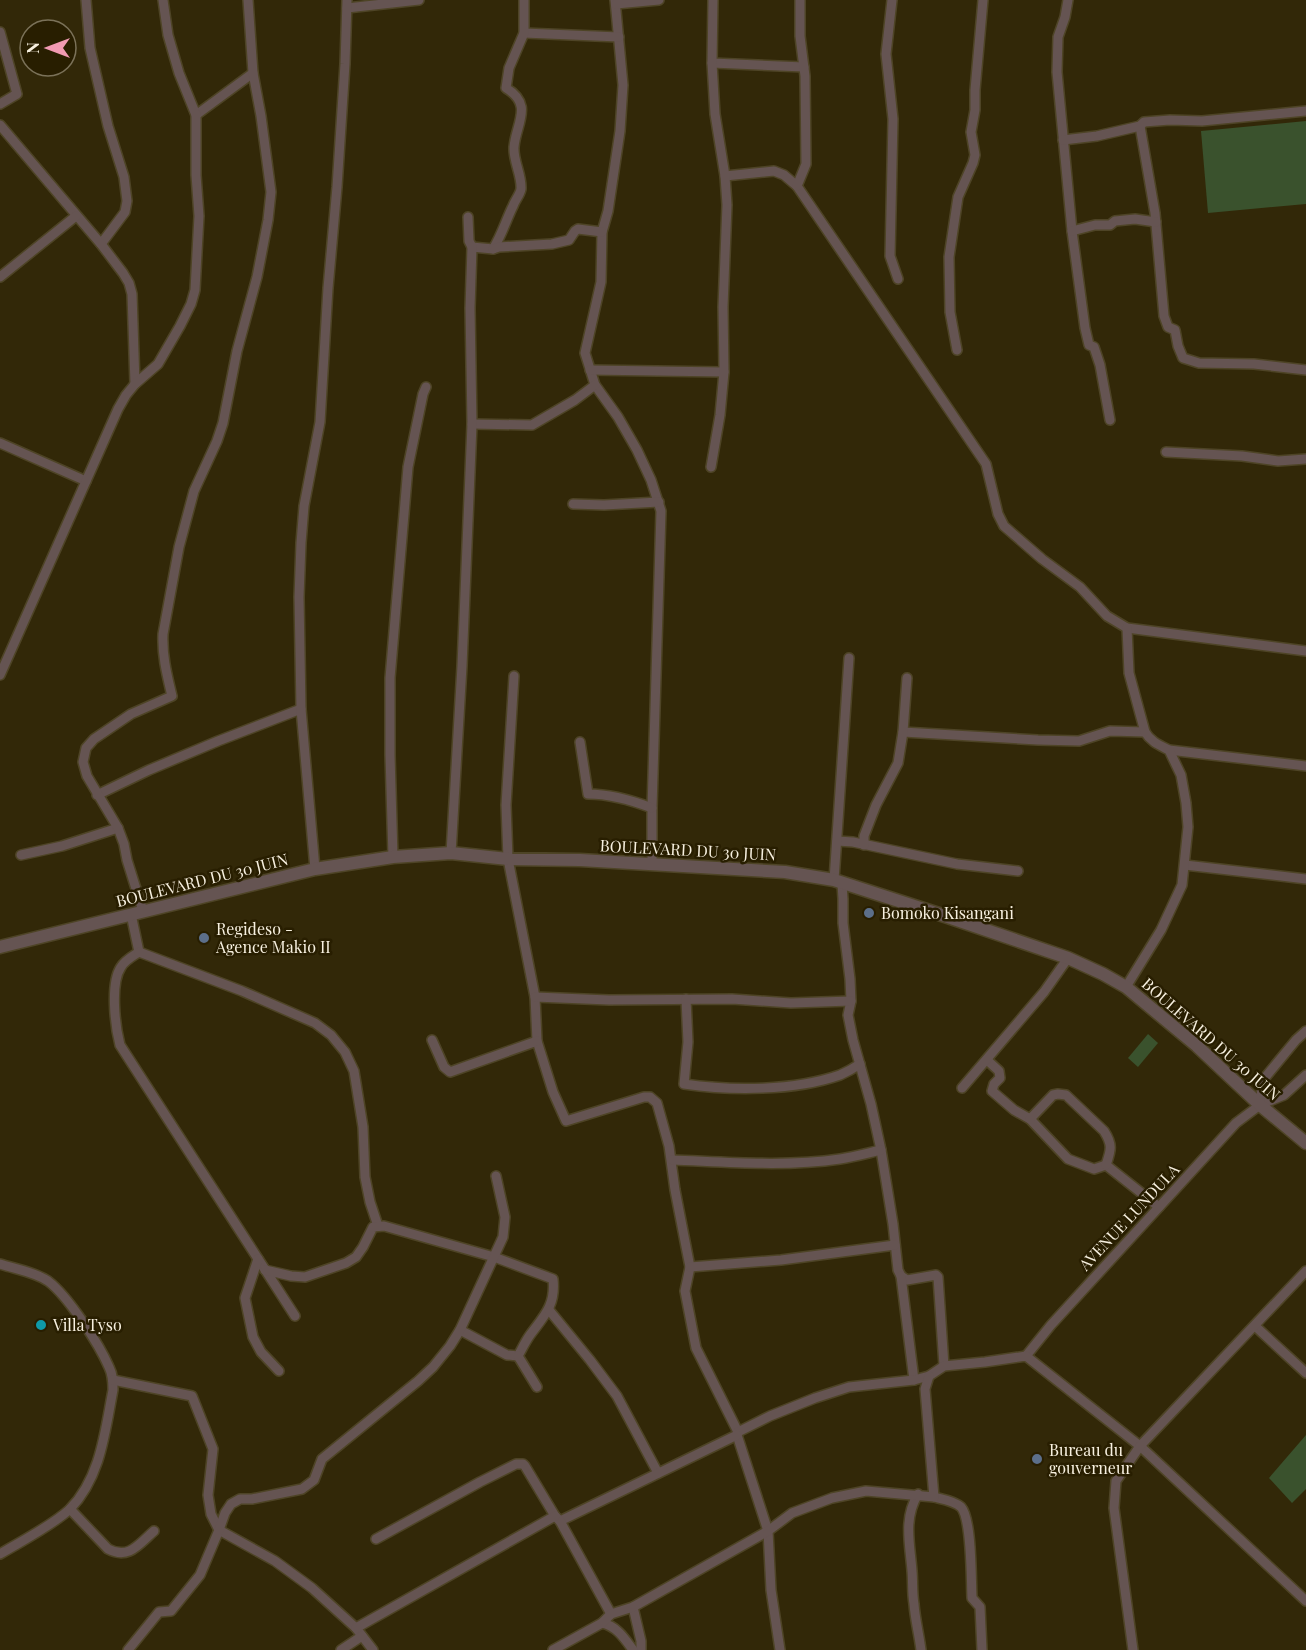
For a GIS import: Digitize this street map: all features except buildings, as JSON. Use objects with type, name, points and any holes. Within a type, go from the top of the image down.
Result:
[{"type":"street","points":[[86,0],[90,48],[108,126],[124,177],[127,201],[125,212],[101,244]]},
{"type":"street","points":[[0,675],[118,409],[135,384],[158,363],[180,326],[195,290],[199,216],[196,115],[179,73],[168,35],[163,0]]},
{"type":"street","points":[[139,952],[137,913],[124,844],[118,828],[87,776],[83,762],[86,748],[94,739],[130,714],[172,696],[162,647],[179,548],[194,491],[223,423],[237,351],[257,277],[268,220],[271,192],[253,72],[248,0]]},
{"type":"street","points":[[315,869],[301,709],[299,597],[304,506],[320,422],[328,288],[338,187],[347,4],[419,0]]},
{"type":"street","points":[[493,249],[502,234],[521,188],[514,148],[521,119],[520,102],[516,95],[506,88],[509,68],[524,33],[524,0]]},
{"type":"street","points":[[652,864],[661,511],[651,480],[637,450],[618,417],[595,385],[585,353],[601,282],[602,232],[608,211],[620,131],[622,85],[615,2],[659,0]]},
{"type":"street","points":[[711,467],[720,415],[724,372],[723,307],[727,205],[725,176],[715,114],[712,63],[713,0]]},
{"type":"street","points":[[797,186],[806,164],[800,0]]},
{"type":"street","points":[[892,0],[886,54],[893,119],[890,256],[898,279]]},
{"type":"street","points":[[957,350],[950,312],[949,257],[958,197],[975,155],[971,132],[975,110],[983,0]]},
{"type":"street","points":[[1068,0],[1058,38],[1057,72],[1072,231],[1085,328],[1089,345],[1094,347],[1100,365],[1110,420]]},
{"type":"street","points":[[0,32],[17,94],[0,104]]},
{"type":"street","points":[[524,33],[619,37]]},
{"type":"street","points":[[712,63],[804,67]]},
{"type":"street","points":[[196,115],[253,72]]},
{"type":"street","points":[[1063,140],[1097,136],[1140,126],[1144,122],[1202,121],[1306,111]]},
{"type":"street","points":[[0,125],[101,244],[129,283],[132,294],[135,384]]},
{"type":"street","points":[[1140,126],[1156,222],[1164,316],[1168,327],[1176,330],[1178,346],[1183,358],[1199,363],[1254,364],[1306,370]]},
{"type":"street","points":[[725,176],[774,171],[784,175],[797,186],[986,464],[998,514],[1004,526],[1042,559],[1080,587],[1107,616],[1127,628],[1306,651]]},
{"type":"street","points":[[0,277],[76,216]]},
{"type":"street","points":[[451,853],[462,666],[472,424],[470,308],[472,247],[468,217]]},
{"type":"street","points":[[1072,231],[1095,225],[1110,225],[1115,221],[1136,219],[1156,222]]},
{"type":"street","points":[[472,247],[493,249],[552,244],[569,240],[578,229],[602,232]]},
{"type":"street","points":[[590,370],[724,372]]},
{"type":"street","points":[[472,424],[532,425],[575,400],[595,385]]},
{"type":"street","points":[[393,857],[390,678],[408,467],[426,387]]},
{"type":"street","points":[[0,443],[86,481]]},
{"type":"street","points":[[1166,452],[1242,456],[1278,461],[1306,459]]},
{"type":"street","points":[[573,504],[659,502]]},
{"type":"street","points":[[1127,628],[1129,673],[1145,732],[1156,744],[1169,750],[1306,766]]},
{"type":"street","points":[[849,658],[837,841],[838,882],[850,979],[851,1001],[848,1015],[881,1150],[898,1270],[907,1280],[936,1275],[938,1277],[944,1366]]},
{"type":"street","points":[[514,676],[506,805],[508,859],[535,997],[537,1041],[553,1092],[566,1121],[622,1103],[650,1097],[657,1103],[672,1160],[675,1190],[690,1267],[685,1291],[696,1348],[738,1434],[768,1530],[771,1590],[780,1650]]},
{"type":"street","points":[[864,845],[864,836],[876,805],[898,763],[907,678]]},
{"type":"street","points":[[97,795],[149,770],[301,709]]},
{"type":"street","points":[[903,732],[1079,741],[1110,731],[1145,732]]},
{"type":"street","points":[[580,742],[588,794],[629,799],[652,808]]},
{"type":"street","points":[[1126,987],[1161,930],[1182,885],[1188,827],[1186,803],[1181,775],[1169,750]]},
{"type":"street","points":[[21,855],[62,846],[118,828]]},
{"type":"street","points":[[837,841],[957,864],[1018,871]]},
{"type":"street","name":"BOULEVARD DU 30 JUIN","points":[[0,947],[315,869],[393,857],[451,853],[508,859],[580,860],[785,872],[838,882],[945,916],[1068,958],[1103,974],[1126,987],[1197,1046],[1260,1106],[1306,1143]]},
{"type":"street","points":[[1185,865],[1306,879]]},
{"type":"street","points":[[139,952],[243,991],[315,1023],[331,1035],[345,1052],[354,1071],[363,1127],[366,1177],[370,1202],[378,1226]]},
{"type":"street","points":[[139,952],[122,965],[114,983],[120,1045],[295,1316]]},
{"type":"street","points":[[962,1088],[1044,992],[1068,958]]},
{"type":"street","points":[[535,997],[609,1000],[732,999],[791,1003],[851,1001]]},
{"type":"street","points":[[686,999],[688,1042],[684,1084],[718,1089],[808,1083],[840,1075],[860,1064]]},
{"type":"street","points":[[1260,1106],[1263,1080],[1306,1031]]},
{"type":"street","points":[[432,1040],[444,1067],[450,1072],[537,1041]]},
{"type":"street","points":[[987,1060],[999,1071],[1000,1078],[994,1083],[992,1091],[1014,1110],[1030,1119],[1068,1159],[1094,1169],[1106,1165]]},
{"type":"street","name":"AVENUE LUNDULA","points":[[1026,1356],[1051,1325],[1236,1123],[1260,1106],[1284,1095],[1306,1075]]},
{"type":"street","points":[[1030,1119],[1053,1095],[1066,1095],[1108,1137],[1112,1148],[1106,1165]]},
{"type":"street","points":[[672,1160],[742,1163],[793,1162],[840,1159],[881,1150]]},
{"type":"street","points":[[1106,1165],[1159,1208]]},
{"type":"street","points":[[128,1650],[159,1612],[171,1611],[200,1575],[225,1513],[231,1504],[240,1499],[252,1499],[302,1489],[314,1480],[322,1459],[426,1374],[450,1346],[460,1330],[503,1236],[505,1217],[496,1176]]},
{"type":"street","points":[[265,1270],[305,1277],[346,1263],[356,1257],[373,1227],[378,1226],[494,1257],[553,1279],[554,1291],[549,1310],[518,1356]]},
{"type":"street","points":[[690,1267],[782,1260],[895,1245]]},
{"type":"street","points":[[258,1259],[245,1298],[253,1338],[261,1352],[279,1371]]},
{"type":"street","points":[[0,1264],[46,1280],[56,1289],[84,1325],[110,1368],[113,1380],[100,1456],[94,1472],[79,1497],[60,1517],[0,1554]]},
{"type":"street","points":[[1133,1650],[1113,1508],[1116,1481],[1140,1446],[1306,1271]]},
{"type":"street","points":[[902,1276],[914,1380]]},
{"type":"street","points":[[549,1310],[617,1396],[658,1473]]},
{"type":"street","points":[[1255,1326],[1306,1373]]},
{"type":"street","points":[[460,1330],[507,1355],[518,1356]]},
{"type":"street","points":[[518,1356],[537,1387]]},
{"type":"street","points":[[342,1650],[359,1632],[558,1518],[658,1473],[770,1416],[849,1387],[914,1380],[929,1376],[944,1366],[1026,1356],[1140,1446],[1306,1601]]},
{"type":"street","points":[[929,1376],[925,1389],[934,1497]]},
{"type":"street","points":[[113,1380],[192,1396],[213,1449],[208,1496],[211,1514],[219,1530],[285,1568],[312,1587],[359,1632],[373,1650]]},
{"type":"street","points":[[376,1539],[480,1482],[519,1464],[525,1466],[558,1518],[611,1614]]},
{"type":"street","points":[[553,1650],[602,1623],[611,1614],[633,1607],[768,1530],[792,1513],[832,1498],[866,1491],[918,1494],[950,1501],[961,1507],[968,1523],[972,1598],[980,1607],[982,1650]]},
{"type":"street","points":[[918,1494],[909,1515],[908,1531],[914,1604],[921,1650]]},
{"type":"street","points":[[70,1509],[108,1549],[122,1554],[130,1552],[154,1531]]},
{"type":"street","points":[[633,1607],[641,1641],[640,1650]]},
{"type":"street","points":[[602,1623],[609,1624],[617,1630],[633,1650]]},
{"type":"green space","points":[[1306,121],[1306,204],[1208,213],[1201,131]]},
{"type":"green space","points":[[1148,1034],[1158,1043],[1138,1067],[1128,1058]]},
{"type":"green space","points":[[1306,1435],[1306,1489],[1292,1503],[1269,1478]]},
{"type":"place","name":"Bomoko Kisangani","points":[[869,913]]},
{"type":"place","name":"Regideso - Agence Makio II","points":[[204,938]]},
{"type":"place","name":"Villa Tyso","points":[[41,1325]]},
{"type":"place","name":"Bureau du gouverneur","points":[[1037,1459]]}]
